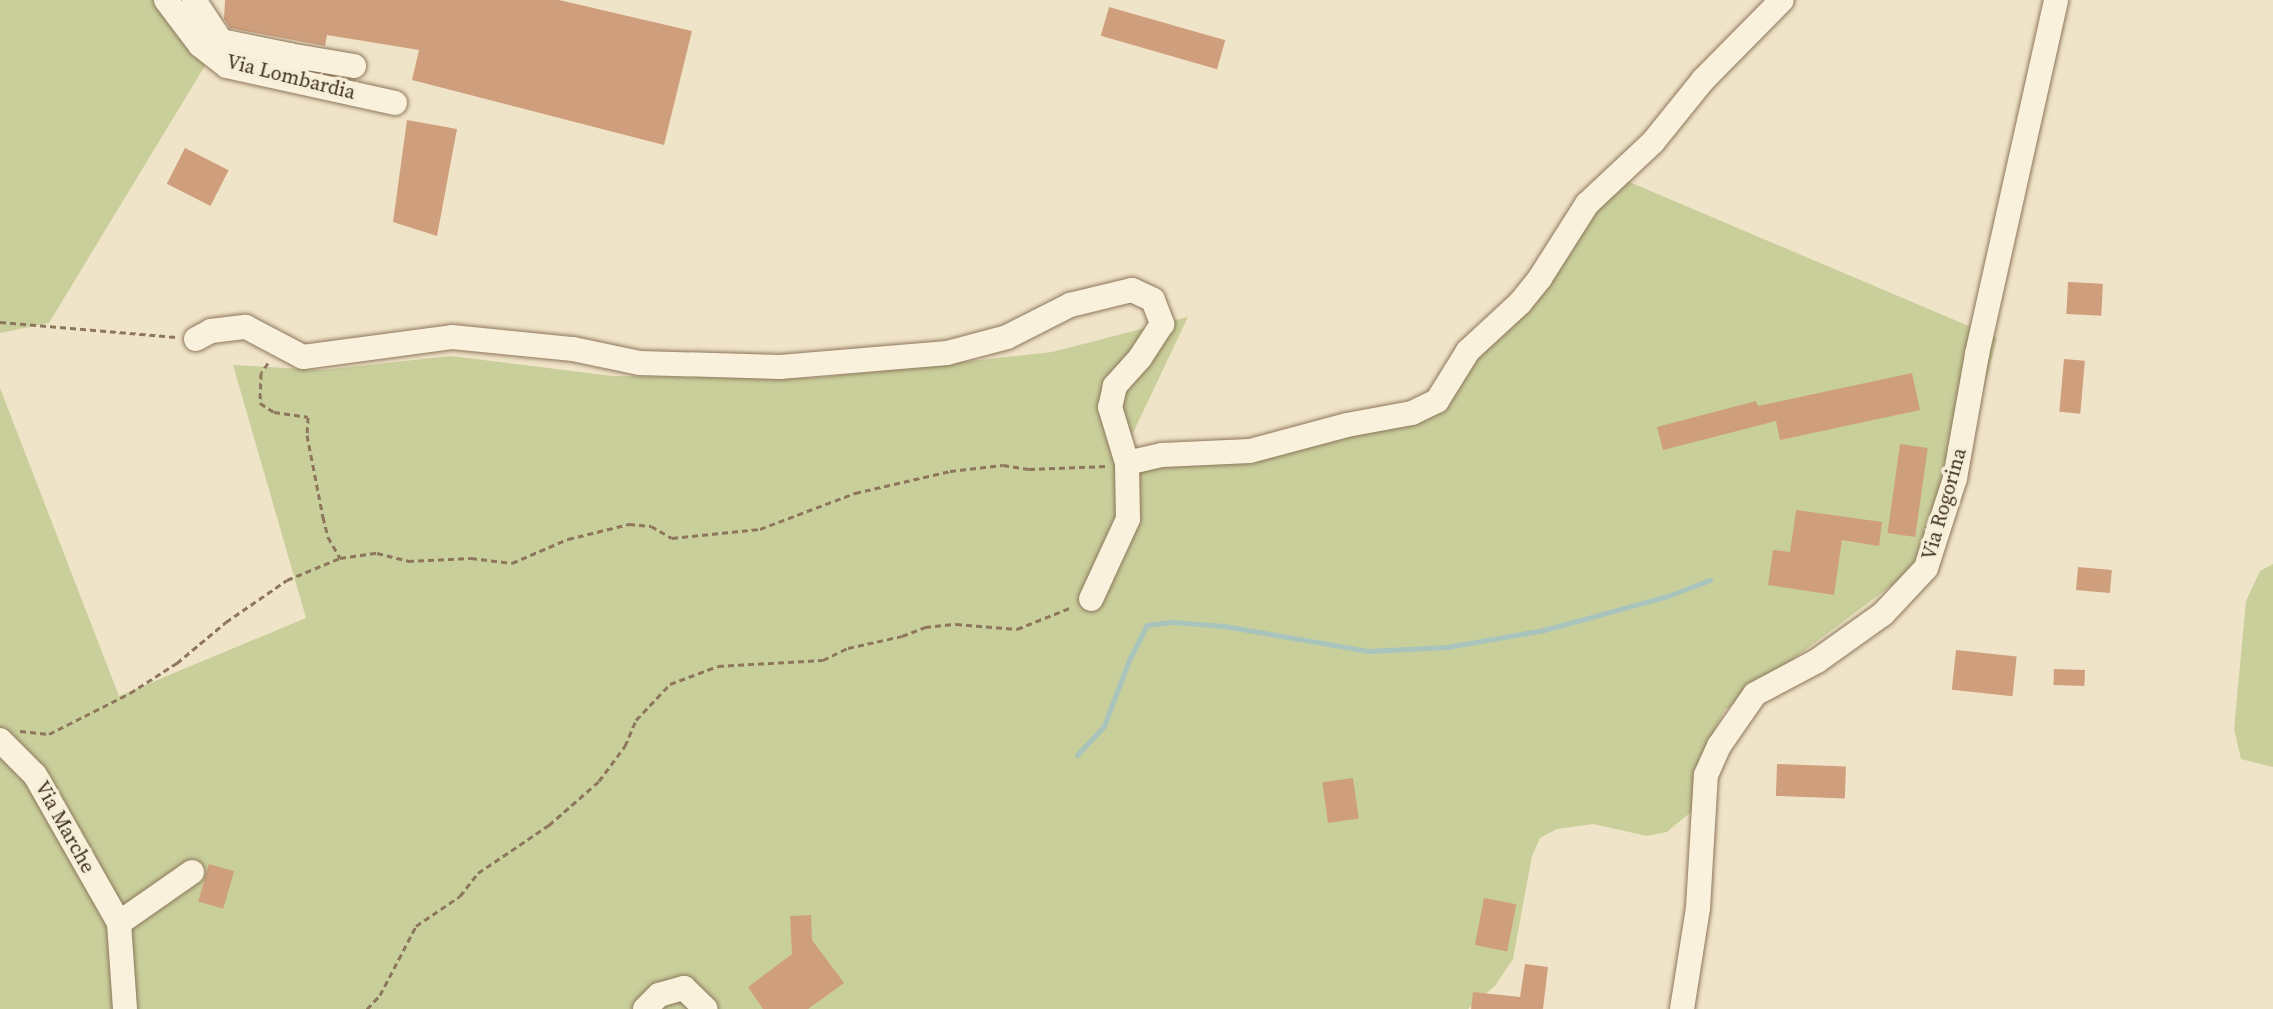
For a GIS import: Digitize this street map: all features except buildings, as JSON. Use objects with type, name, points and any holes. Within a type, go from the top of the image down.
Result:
[{"type":"street","name":"Via Lombardia","points":[[166,0],[200,45],[227,66],[288,67],[395,103]]},
{"type":"street","points":[[194,0],[221,41],[288,67],[354,66]]},
{"type":"street","points":[[1127,463],[1162,455],[1250,451],[1347,425],[1412,413],[1437,401],[1468,351],[1520,303],[1540,278],[1587,204],[1653,142],[1703,80],[1782,0]]},
{"type":"street","name":"Via Rogorina","points":[[1682,1009],[1698,908],[1706,775],[1719,746],[1755,694],[1817,661],[1883,614],[1926,568],[1955,478],[1977,354],[2056,0]]},
{"type":"street","points":[[196,339],[211,331],[246,327],[303,357],[452,337],[573,349],[640,363],[780,367],[947,353],[1007,337],[1070,305],[1132,290],[1153,300],[1162,324],[1140,358],[1115,386],[1110,407],[1127,463],[1128,519],[1091,599]]},
{"type":"street","name":"Via Marche","points":[[5,732],[35,775],[119,923],[125,1009]]},
{"type":"street","points":[[119,923],[192,872]]},
{"type":"street","points":[[645,1009],[659,995],[684,988],[706,1009]]},
{"type":"path","points":[[0,322],[196,339]]},
{"type":"path","points":[[303,357],[275,353],[261,373],[260,403],[274,412],[308,417],[307,435],[323,517],[328,537],[340,558]]},
{"type":"path","points":[[5,732],[49,734],[130,693],[177,663],[226,622],[287,580],[340,558],[377,553],[408,561],[471,558],[512,563],[568,539],[629,524],[651,526],[672,538],[760,529],[855,493],[950,471],[1003,465],[1029,469],[1127,463]]},
{"type":"path","points":[[367,1009],[380,995],[416,926],[460,896],[478,873],[549,825],[599,781],[625,746],[636,720],[670,684],[718,666],[823,660],[848,648],[902,636],[925,627],[956,624],[1017,629],[1091,599]]},
{"type":"green space","points":[[0,0],[153,0],[177,34],[209,59],[49,323],[0,333]]},
{"type":"green space","points":[[1620,178],[1997,338],[1943,547],[1725,710],[1714,731],[1702,794],[1692,811],[1667,832],[1647,836],[1593,824],[1557,829],[1540,838],[1532,856],[1513,959],[1495,986],[1468,1009],[0,1009],[0,388],[119,696],[306,618],[233,365],[322,370],[451,356],[612,376],[814,378],[1052,352],[1188,317],[1131,437],[1129,463],[1426,408]]},
{"type":"green space","points":[[2273,564],[2273,767],[2241,759],[2234,729],[2246,601],[2260,571]]},
{"type":"waterway","points":[[1077,755],[1104,726],[1129,660],[1147,625],[1173,622],[1224,626],[1368,651],[1447,647],[1544,630],[1668,596],[1710,580]]}]
